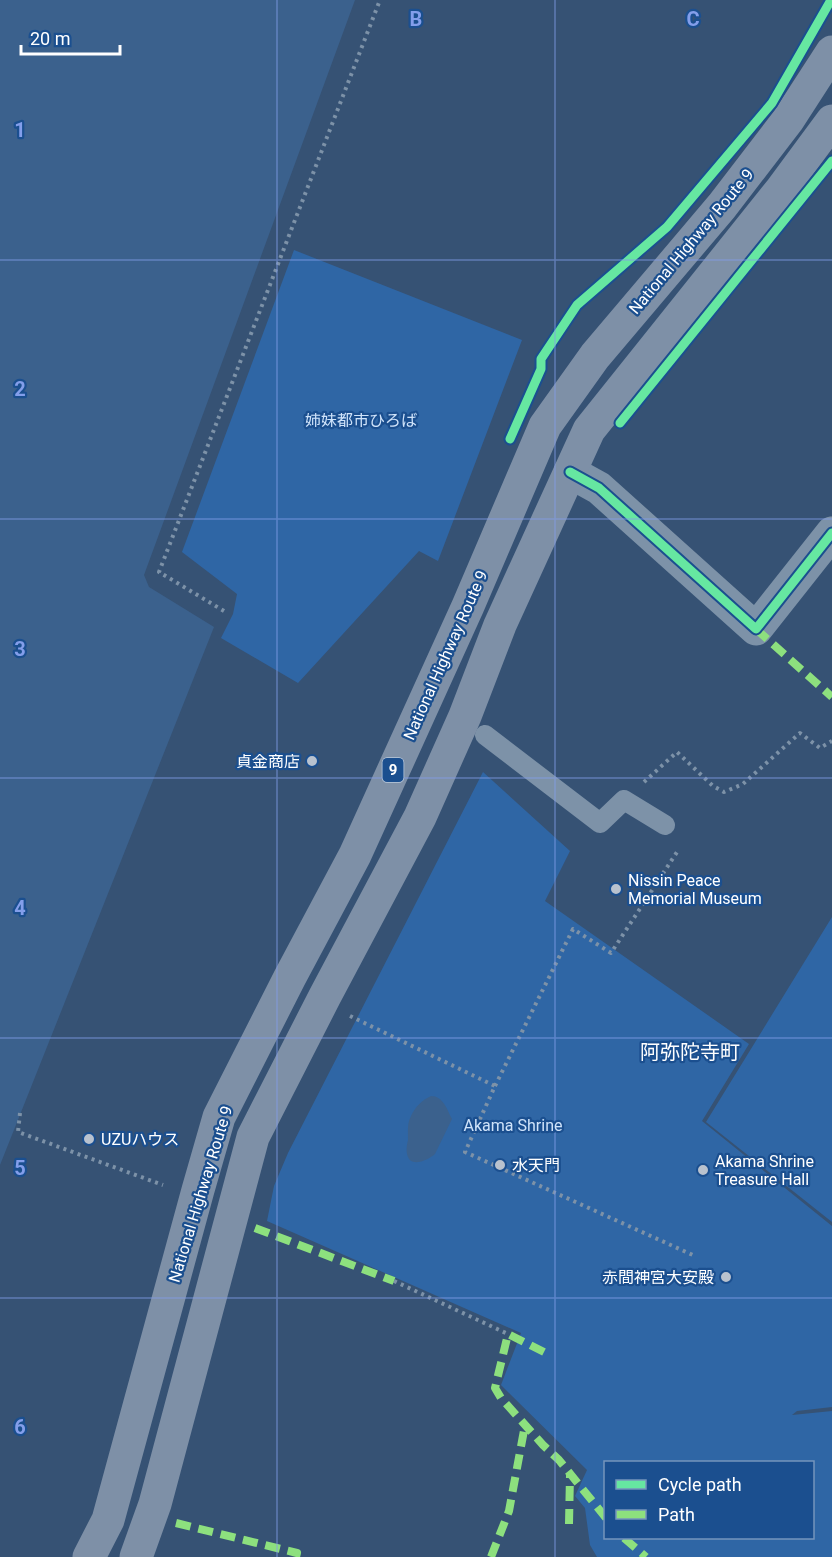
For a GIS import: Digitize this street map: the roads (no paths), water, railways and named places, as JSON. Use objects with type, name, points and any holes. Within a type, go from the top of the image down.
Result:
[{"type":"highway","name":"National Highway Route 9","points":[[90,1557],[108,1520],[219,1117],[355,855],[468,606],[545,426],[595,356],[722,206],[788,120],[832,52]]},
{"type":"highway","points":[[136,1557],[155,1504],[253,1137],[330,985],[420,817],[465,716],[500,625],[589,430],[781,190],[832,121]]},
{"type":"street","points":[[570,472],[599,488],[756,629],[832,533]]},
{"type":"lane","points":[[485,735],[600,823],[624,800],[665,825]]},
{"type":"place","name":"貞金商店","points":[[312,761]]},
{"type":"place","name":"Nissin Peace Memorial Museum","points":[[616,889]]},
{"type":"place","name":"UZUハウス","points":[[89,1139]]},
{"type":"place","name":"水天門","points":[[500,1165]]},
{"type":"place","name":"Akama Shrine Treasure Hall","points":[[703,1170]]},
{"type":"place","name":"赤間神宮大安殿","points":[[726,1277]]},
{"type":"district","name":"阿弥陀寺町","points":[[690,1052]]},
{"type":"park label","name":"姉妹都市ひろば","points":[[361,420]]},
{"type":"park label","name":"Akama Shrine","points":[[513,1125]]}]
